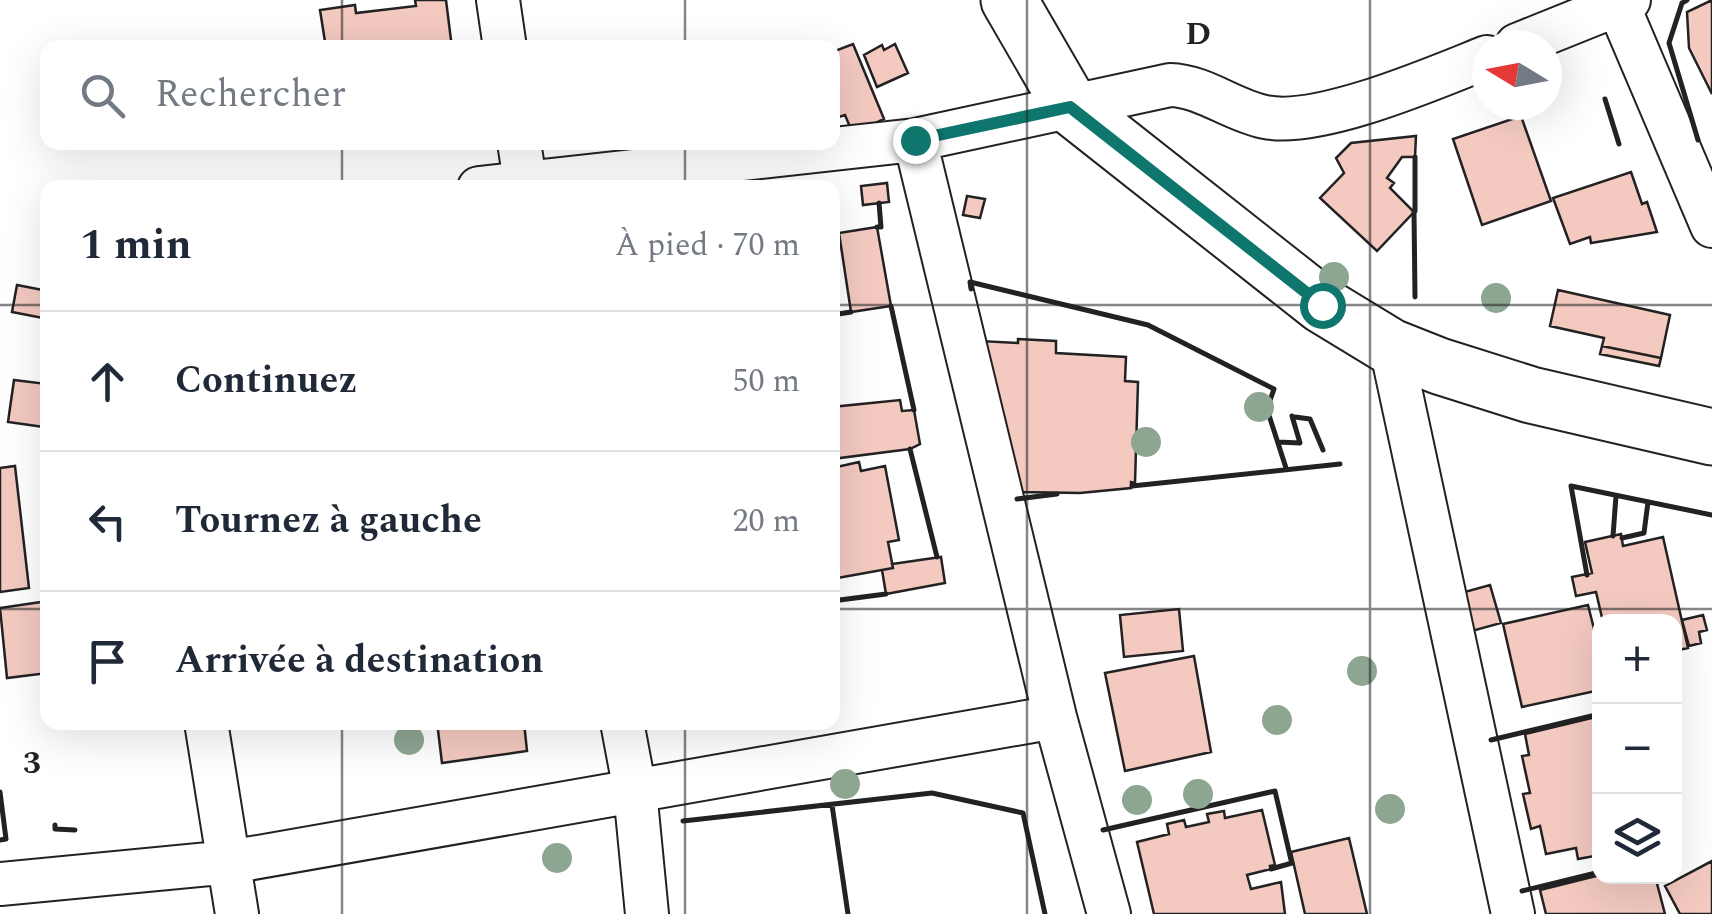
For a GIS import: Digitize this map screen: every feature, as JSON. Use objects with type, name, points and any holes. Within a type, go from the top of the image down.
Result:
[{"type":"main road","points":[[1009,0],[1070,107],[1322,305],[1390,347],[1531,395],[1712,437]]},
{"type":"street","points":[[498,0],[504,40]]},
{"type":"street","points":[[1555,30],[1624,3],[1712,226]]},
{"type":"street","points":[[840,146],[915,140],[1170,85],[1186,85],[1263,117],[1290,119],[1383,98],[1472,63]]},
{"type":"street","points":[[915,140],[1054,717],[1109,914]]},
{"type":"street","points":[[523,171],[789,150]]},
{"type":"street","points":[[1390,347],[1513,914]]},
{"type":"street","points":[[0,884],[230,862],[1054,717]]},
{"type":"street","points":[[207,730],[237,914]]},
{"type":"street","points":[[624,730],[635,791],[647,914]]},
{"type":"building","points":[[415,0],[446,0],[451,40],[325,40],[320,10],[355,5],[356,13],[416,6]]},
{"type":"building","points":[[1712,0],[1712,94],[1689,48],[1687,12]]},
{"type":"building","points":[[853,44],[884,119],[853,134],[845,115],[840,117],[840,49]]},
{"type":"building","points":[[895,44],[908,73],[877,87],[864,55],[882,45],[884,50]]},
{"type":"building","points":[[1509,120],[1522,120],[1551,201],[1482,225],[1453,139]]},
{"type":"building","points":[[1416,136],[1415,157],[1402,157],[1387,178],[1394,183],[1390,188],[1414,212],[1377,251],[1320,198],[1344,173],[1336,158],[1351,143]]},
{"type":"building","points":[[1631,172],[1657,232],[1591,243],[1590,237],[1570,244],[1553,198]]},
{"type":"building","points":[[887,183],[889,202],[863,205],[861,186]]},
{"type":"building","points":[[967,196],[985,199],[980,218],[963,215]]},
{"type":"building","points":[[877,227],[891,306],[851,312],[840,233]]},
{"type":"building","points":[[17,285],[40,289],[40,317],[12,312]]},
{"type":"building","points":[[1558,290],[1670,315],[1661,358],[1602,346],[1604,338],[1550,326]]},
{"type":"building","points":[[1018,339],[1056,341],[1056,353],[1126,357],[1125,381],[1138,382],[1135,483],[1131,482],[1131,488],[1080,493],[1018,492],[980,341],[1018,343]]},
{"type":"building","points":[[1602,346],[1661,358],[1659,366],[1600,354]]},
{"type":"building","points":[[14,380],[40,383],[40,426],[8,422]]},
{"type":"building","points":[[900,400],[902,411],[914,410],[920,444],[910,449],[840,458],[840,406]]},
{"type":"building","points":[[859,462],[861,471],[885,466],[899,540],[888,542],[893,568],[840,578],[840,466]]},
{"type":"building","points":[[15,466],[29,588],[0,592],[0,468]]},
{"type":"building","points":[[1621,534],[1623,546],[1663,537],[1680,614],[1601,614],[1596,592],[1576,596],[1572,577],[1592,573],[1585,542]]},
{"type":"building","points":[[941,557],[945,583],[886,594],[882,570],[893,568],[892,564]]},
{"type":"building","points":[[1490,585],[1501,623],[1461,634],[1450,596]]},
{"type":"building","points":[[40,602],[40,674],[7,678],[0,608]]},
{"type":"building","points":[[1588,605],[1592,621],[1592,692],[1522,707],[1503,624]]},
{"type":"building","points":[[1179,609],[1183,651],[1124,657],[1120,615]]},
{"type":"building","points":[[1703,615],[1707,630],[1699,632],[1701,643],[1689,646],[1682,620]]},
{"type":"building","points":[[1682,621],[1688,648],[1682,649]]},
{"type":"building","points":[[1194,656],[1211,752],[1125,771],[1105,673]]},
{"type":"building","points":[[1592,718],[1592,856],[1578,859],[1576,848],[1546,854],[1540,826],[1531,829],[1523,794],[1530,793],[1522,756],[1529,755],[1525,734]]},
{"type":"building","points":[[438,730],[525,730],[527,751],[442,763]]},
{"type":"building","points":[[1262,810],[1275,865],[1247,875],[1251,889],[1281,882],[1285,914],[1154,914],[1137,842],[1169,834],[1167,824],[1184,820],[1186,827],[1209,822],[1207,814],[1224,811],[1225,818]]},
{"type":"building","points":[[1349,838],[1367,914],[1305,914],[1291,852]]},
{"type":"building","points":[[1712,861],[1712,914],[1680,914],[1665,886],[1682,884],[1682,877]]},
{"type":"building","points":[[1592,877],[1592,884],[1657,884],[1665,914],[1546,914],[1540,890]]},
{"type":"wall","points":[[1687,0],[1682,3],[1669,43],[1698,140]]},
{"type":"wall","points":[[1605,99],[1619,144]]},
{"type":"wall","points":[[1415,157],[1415,211]]},
{"type":"wall","points":[[877,227],[881,227],[879,203]]},
{"type":"wall","points":[[1414,212],[1415,297]]},
{"type":"wall","points":[[971,289],[970,282],[1148,325],[1274,389],[1267,409],[1286,468]]},
{"type":"wall","points":[[891,306],[914,410]]},
{"type":"wall","points":[[840,314],[851,312]]},
{"type":"wall","points":[[1278,442],[1300,443],[1292,416]]},
{"type":"wall","points":[[1295,417],[1310,419],[1323,450]]},
{"type":"wall","points":[[910,449],[937,557]]},
{"type":"wall","points":[[1132,486],[1340,464]]},
{"type":"wall","points":[[1587,575],[1571,486],[1712,515]]},
{"type":"wall","points":[[1017,499],[1057,494]]},
{"type":"wall","points":[[1613,536],[1616,496]]},
{"type":"wall","points":[[1622,538],[1644,533],[1648,502]]},
{"type":"wall","points":[[840,600],[886,594]]},
{"type":"wall","points":[[1491,740],[1592,716]]},
{"type":"wall","points":[[1103,830],[1275,791],[1291,860]]},
{"type":"wall","points":[[0,792],[6,839],[0,840]]},
{"type":"wall","points":[[683,821],[932,793],[1023,813],[1045,914]]},
{"type":"wall","points":[[832,805],[848,914]]},
{"type":"wall","points":[[55,825],[55,829],[75,830]]},
{"type":"wall","points":[[1271,869],[1292,863]]},
{"type":"wall","points":[[1522,891],[1592,874]]},
{"type":"route","points":[[915,140],[1070,107],[1322,305]]}]
